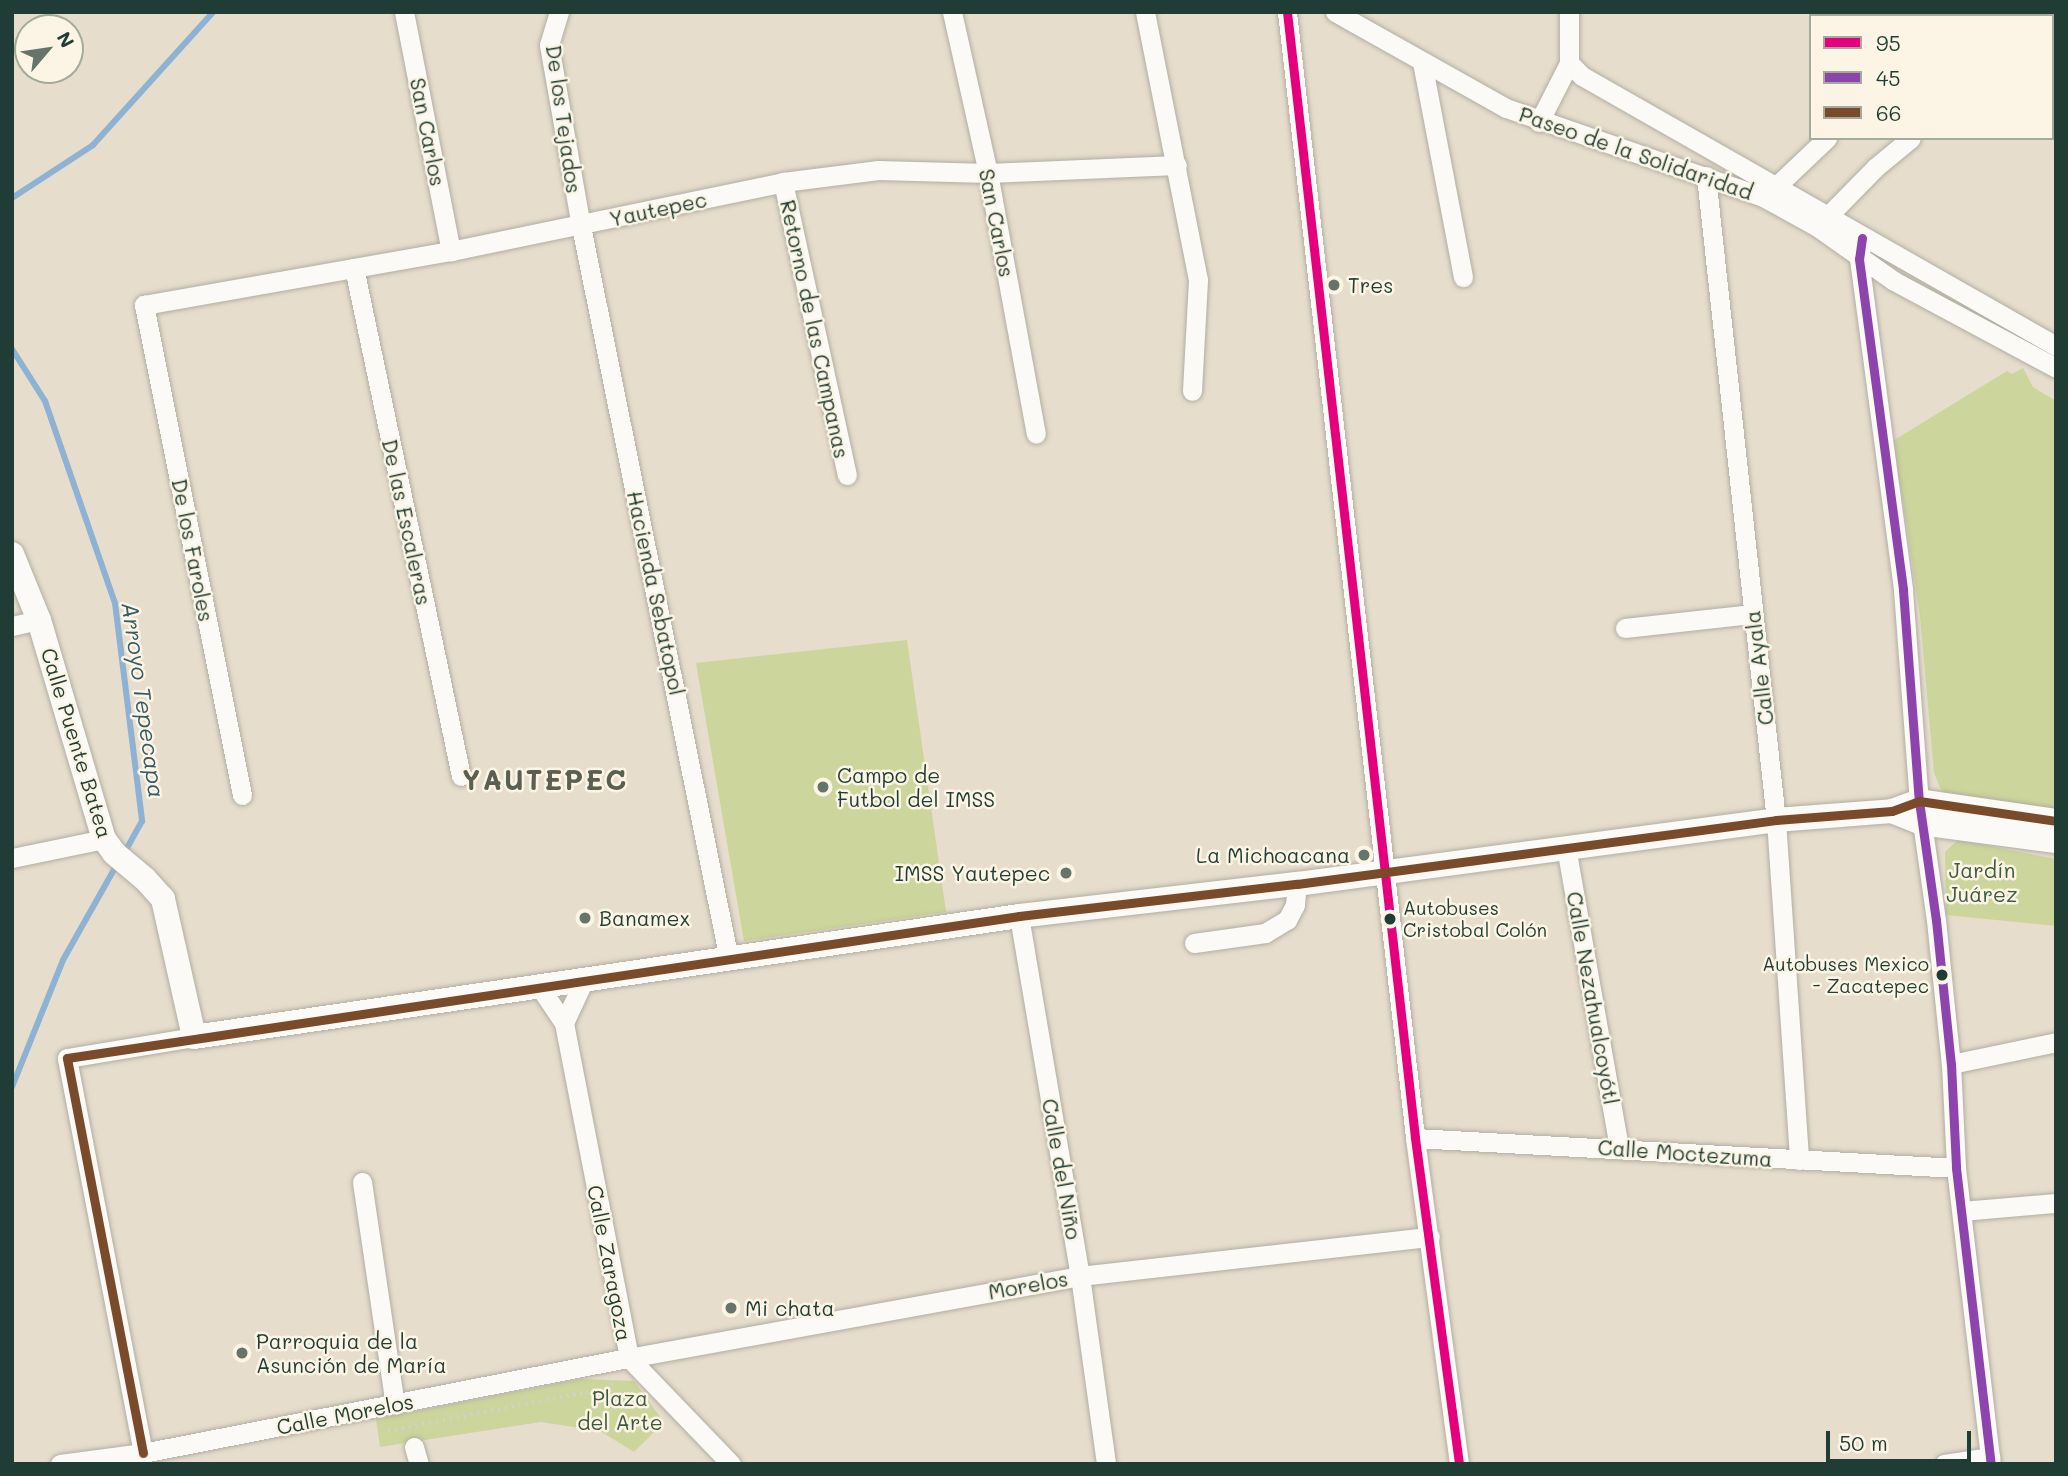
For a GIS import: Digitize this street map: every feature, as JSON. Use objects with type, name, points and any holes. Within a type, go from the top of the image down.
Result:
[{"type":"main road","name":"Calle Puente Batea","points":[[12,554],[39,620],[109,846],[163,899],[194,1038]]},
{"type":"main road","points":[[194,1038],[1019,916],[1386,873],[1776,820],[1892,811],[2056,821]]},
{"type":"main road","points":[[1920,812],[2056,841]]},
{"type":"street","name":"San Carlos","points":[[404,12],[452,251]]},
{"type":"street","name":"De los Tejados","points":[[559,12],[549,46],[581,226]]},
{"type":"street","name":"San Carlos","points":[[952,12],[988,173],[1036,435]]},
{"type":"street","points":[[1145,12],[1198,279],[1192,391]]},
{"type":"street","points":[[1287,12],[1415,1138],[1459,1464]]},
{"type":"street","name":"Paseo de la Solidaridad","points":[[1335,12],[1506,108],[1539,122],[1802,204],[1859,259],[1894,281],[2056,368]]},
{"type":"street","points":[[1539,122],[1570,63],[1569,12]]},
{"type":"street","points":[[1422,62],[1463,277]]},
{"type":"street","name":"Paseo de la Solidaridad","points":[[1570,63],[1582,76],[1822,222]]},
{"type":"street","points":[[1770,192],[1825,140]]},
{"type":"street","points":[[1909,140],[1876,167],[1822,222],[1862,238],[2056,346]]},
{"type":"street","name":"Yautepec","points":[[144,305],[452,251],[783,182],[878,170],[988,173],[1177,165]]},
{"type":"street","name":"Calle Ayala","points":[[1706,176],[1776,820],[1799,1160]]},
{"type":"street","name":"Retorno de las Campanas","points":[[783,182],[847,475]]},
{"type":"street","name":"Hacienda Sebatopol","points":[[581,226],[729,960]]},
{"type":"street","points":[[1862,238],[1859,259],[1903,590],[1920,812],[1936,920],[1951,1064],[1956,1168],[1990,1460],[1944,1464]]},
{"type":"street","name":"De las Escaleras","points":[[354,268],[461,776]]},
{"type":"street","name":"De los Faroles","points":[[144,305],[242,795]]},
{"type":"street","points":[[1625,628],[1752,614]]},
{"type":"street","points":[[12,626],[39,620]]},
{"type":"street","points":[[12,858],[109,846]]},
{"type":"street","name":"Calle Nezahualcoyótl","points":[[1566,847],[1619,1149]]},
{"type":"street","points":[[1194,943],[1265,933],[1287,920],[1295,905],[1297,884]]},
{"type":"street","name":"Calle del Niño","points":[[1019,916],[1080,1276],[1106,1464]]},
{"type":"street","points":[[564,1023],[583,982]]},
{"type":"street","name":"Calle Zaragoza","points":[[539,986],[564,1023],[620,1360],[731,1464]]},
{"type":"street","points":[[143,1453],[67,1058],[194,1038]]},
{"type":"street","points":[[1951,1064],[2056,1042]]},
{"type":"street","name":"Calle Moctezuma","points":[[1415,1138],[1956,1168]]},
{"type":"street","points":[[362,1182],[395,1405]]},
{"type":"street","points":[[1962,1211],[2056,1203]]},
{"type":"street","name":"Morelos","points":[[620,1360],[1080,1276],[1430,1237]]},
{"type":"street","name":"Calle Morelos","points":[[60,1464],[143,1453],[620,1360]]},
{"type":"path","points":[[387,1431],[586,1392],[611,1399],[620,1360]]},
{"type":"green space","points":[[2023,368],[2033,387],[2056,401],[2056,821],[1943,794],[1934,773],[1920,616],[1901,488],[1886,445],[2007,371],[2012,374]]},
{"type":"green space","name":"Campo de Futbol del IMSS","points":[[907,640],[946,912],[744,941],[696,663]]},
{"type":"green space","name":"Jardín Juárez","points":[[1958,840],[2056,859],[2056,926],[1946,915],[1945,852]]},
{"type":"green space","name":"Plaza del Arte","points":[[581,1379],[634,1381],[664,1422],[634,1452],[600,1431],[541,1422],[380,1447],[376,1419]]},
{"type":"waterway","name":"Arroyo Tepecapa","points":[[12,198],[93,145],[213,12]]},
{"type":"waterway","name":"Arroyo Tepecapa","points":[[12,349],[45,401],[115,603],[142,821],[123,855]]},
{"type":"waterway","name":"Arroyo Tepecapa","points":[[12,1087],[63,960],[117,864]]},
{"type":"transit line","name":"95","points":[[1287,12],[1415,1138],[1459,1464]]},
{"type":"transit line","name":"45","points":[[1862,238],[1859,259],[1903,590],[1919,801],[1936,920],[1951,1064],[1956,1168],[1991,1464]]},
{"type":"transit line","name":"66","points":[[143,1453],[67,1058],[1019,916],[1297,884],[1776,820],[1892,811],[1919,801],[2056,821]]},
{"type":"place","name":"Tres","points":[[1334,285]]},
{"type":"place","name":"Campo de Futbol del IMSS","points":[[823,787]]},
{"type":"place","name":"La Michoacana","points":[[1364,855]]},
{"type":"place","name":"IMSS Yautepec","points":[[1066,873]]},
{"type":"place","name":"Banamex","points":[[585,918]]},
{"type":"place","name":"Autobuses Cristobal Colón","points":[[1390,919]]},
{"type":"place","name":"Autobuses Mexico - Zacatepec","points":[[1942,975]]},
{"type":"place","name":"Mi chata","points":[[731,1308]]},
{"type":"place","name":"Parroquia de la Asunción de María","points":[[242,1353]]},
{"type":"district","name":"YAUTEPEC","points":[[545,779]]}]
